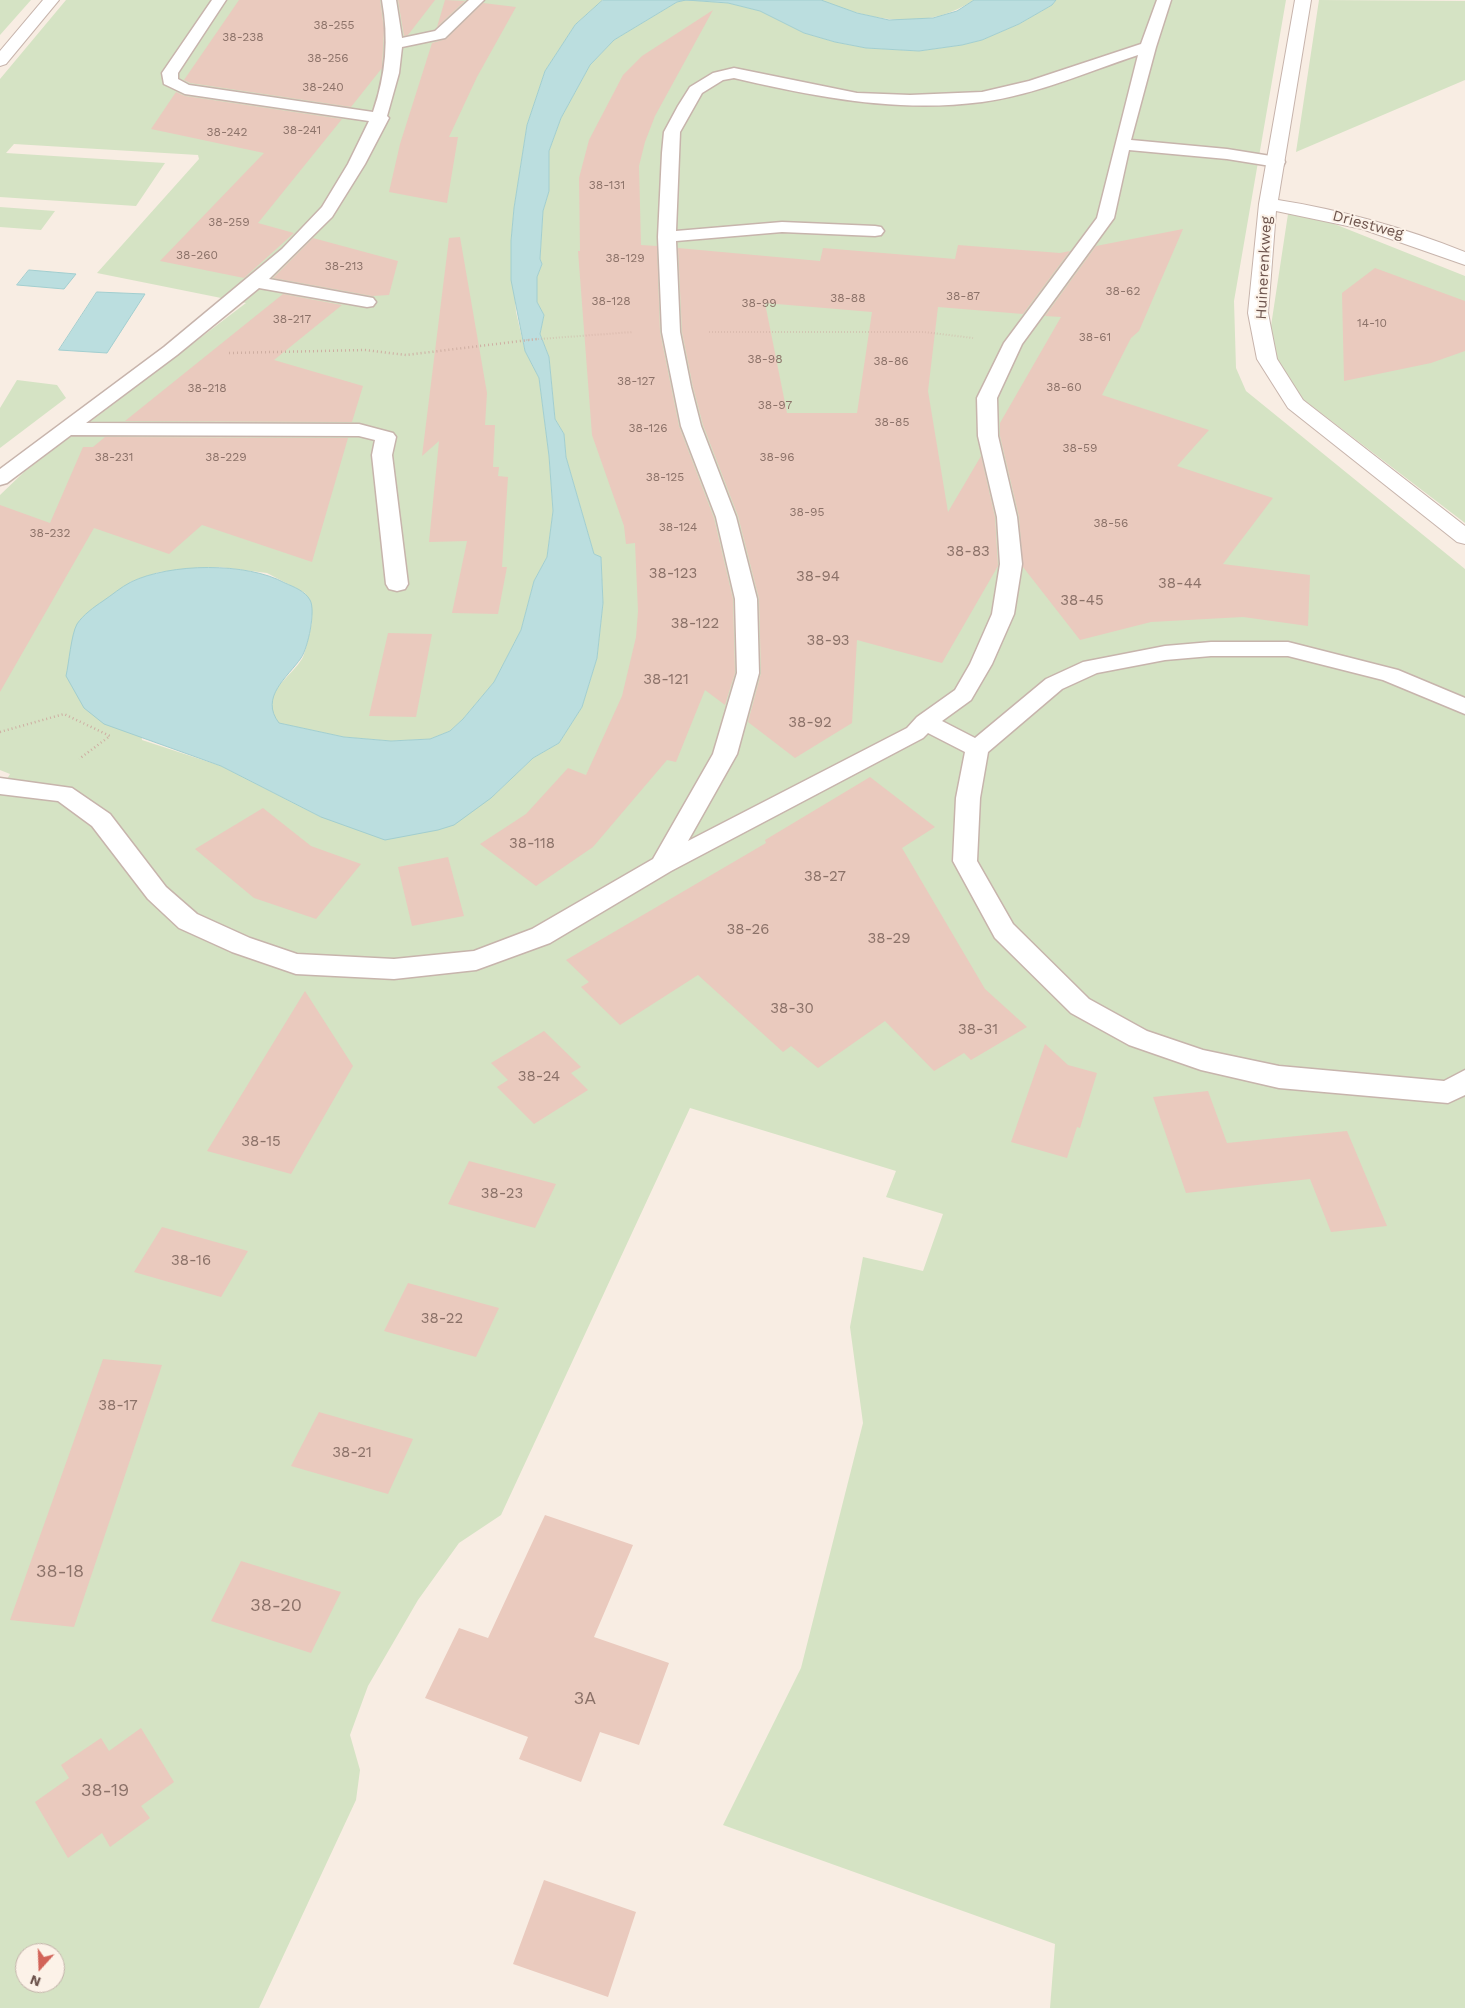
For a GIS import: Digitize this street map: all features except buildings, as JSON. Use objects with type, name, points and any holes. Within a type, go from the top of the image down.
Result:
[{"type":"street","points":[[0,61],[52,0]]},
{"type":"street","name":"Huinerenkweg","points":[[1303,0],[1277,162],[1268,204],[1258,314],[1267,359],[1295,404],[1465,537]]},
{"type":"street","name":"Driestweg","points":[[1268,204],[1316,211],[1371,225],[1416,238],[1465,259]]},
{"type":"lane","points":[[219,0],[170,73],[170,81],[185,89],[381,118]]},
{"type":"lane","points":[[0,479],[64,429],[170,352],[257,282],[282,260],[324,215],[352,172],[381,118],[391,77],[393,15],[389,0]]},
{"type":"lane","points":[[393,44],[440,36],[476,0]]},
{"type":"lane","points":[[0,786],[64,794],[101,820],[157,893],[188,921],[241,945],[296,964],[394,969],[476,960],[541,936],[662,865],[915,733],[925,722],[962,695],[982,664],[1003,614],[1011,564],[1007,517],[988,436],[987,398],[1013,343],[1105,218],[1122,144],[1148,47],[1164,0]]},
{"type":"lane","points":[[662,865],[725,754],[748,674],[746,599],[726,517],[692,426],[671,332],[667,237],[672,132],[696,90],[718,76],[734,73],[857,98],[910,100],[982,97],[1034,85],[1148,47]]},
{"type":"lane","points":[[1122,144],[1227,154],[1277,162]]},
{"type":"lane","points":[[667,237],[782,227],[875,232]]},
{"type":"lane","points":[[257,282],[367,302]]},
{"type":"lane","points":[[64,429],[359,430],[386,438],[382,455],[397,584]]},
{"type":"lane","points":[[1459,1091],[1279,1077],[1201,1060],[1138,1038],[1080,1006],[1004,931],[965,861],[968,798],[977,749],[1054,684],[1091,667],[1165,653],[1210,648],[1288,649],[1390,676],[1465,707]]},
{"type":"lane","points":[[925,722],[977,749]]},
{"type":"path","points":[[170,352],[256,353],[365,350],[382,355],[604,333],[671,332],[924,332],[1013,343]]},
{"type":"path","points":[[0,732],[64,714],[110,736]]},
{"type":"green space","points":[[0,0],[31,0],[0,35]]},
{"type":"green space","points":[[66,0],[603,0],[575,25],[545,71],[527,125],[514,208],[511,241],[516,312],[525,351],[539,378],[549,456],[553,511],[547,557],[534,581],[521,630],[494,682],[463,719],[450,731],[430,739],[391,741],[344,737],[278,723],[273,712],[274,694],[303,657],[310,630],[312,612],[305,593],[267,573],[219,567],[159,572],[130,582],[142,740],[221,766],[321,817],[491,798],[533,758],[559,743],[582,707],[597,658],[603,603],[601,558],[594,554],[566,457],[564,434],[555,419],[549,357],[540,334],[544,315],[537,302],[537,277],[542,264],[540,259],[543,211],[549,191],[549,151],[561,118],[590,65],[614,40],[677,2],[686,0],[728,3],[760,11],[804,33],[835,42],[866,48],[919,51],[982,40],[1019,24],[1052,5],[1056,0],[1286,0],[1234,301],[1236,368],[1246,391],[1465,569],[1465,2008],[1050,2008],[1055,1944],[723,1825],[801,1668],[863,1423],[850,1327],[863,1257],[923,1271],[943,1214],[886,1197],[896,1171],[690,1108],[501,1515],[459,1543],[418,1600],[368,1686],[350,1735],[360,1770],[356,1800],[259,2008],[0,2008],[0,791],[10,774],[0,770],[0,495],[24,472],[246,303],[97,273],[199,159],[198,155],[14,144],[6,153],[165,163],[136,206],[0,197],[0,79]]},
{"type":"green space","points":[[821,0],[974,0],[955,10],[937,16],[918,20],[898,20],[879,18]]},
{"type":"green space","points":[[1319,0],[1465,1],[1465,80],[1296,152]]},
{"type":"green space","points":[[0,207],[55,211],[41,230],[0,227]]},
{"type":"green space","points":[[1288,214],[1332,223],[1465,276],[1465,523],[1283,384],[1272,356],[1271,326]]},
{"type":"green space","points":[[17,380],[57,385],[66,398],[0,448],[0,408]]},
{"type":"water","points":[[603,0],[686,0],[677,2],[614,40],[590,65],[561,118],[549,151],[549,191],[543,211],[540,259],[542,264],[537,277],[537,302],[544,315],[540,334],[549,357],[555,419],[564,434],[566,457],[594,554],[601,557],[603,603],[597,658],[582,707],[559,743],[533,758],[491,798],[454,825],[385,840],[321,817],[221,766],[104,724],[84,708],[66,676],[77,624],[92,609],[131,582],[166,571],[187,568],[230,568],[250,571],[269,576],[296,588],[310,600],[312,620],[304,653],[283,680],[274,696],[272,705],[279,723],[344,737],[391,741],[430,739],[450,731],[463,719],[494,682],[521,630],[534,581],[547,557],[553,511],[549,456],[539,378],[525,351],[511,280],[511,241],[514,208],[527,125],[545,71],[575,25]]},
{"type":"water","points":[[686,0],[821,0],[857,13],[889,20],[933,18],[957,11],[974,0],[1056,0],[1052,5],[1019,24],[982,40],[919,51],[866,48],[835,42],[804,33],[760,11],[728,3]]},
{"type":"water","points":[[29,270],[76,274],[64,289],[17,285]]},
{"type":"water","points":[[97,292],[145,294],[107,353],[59,350]]}]
